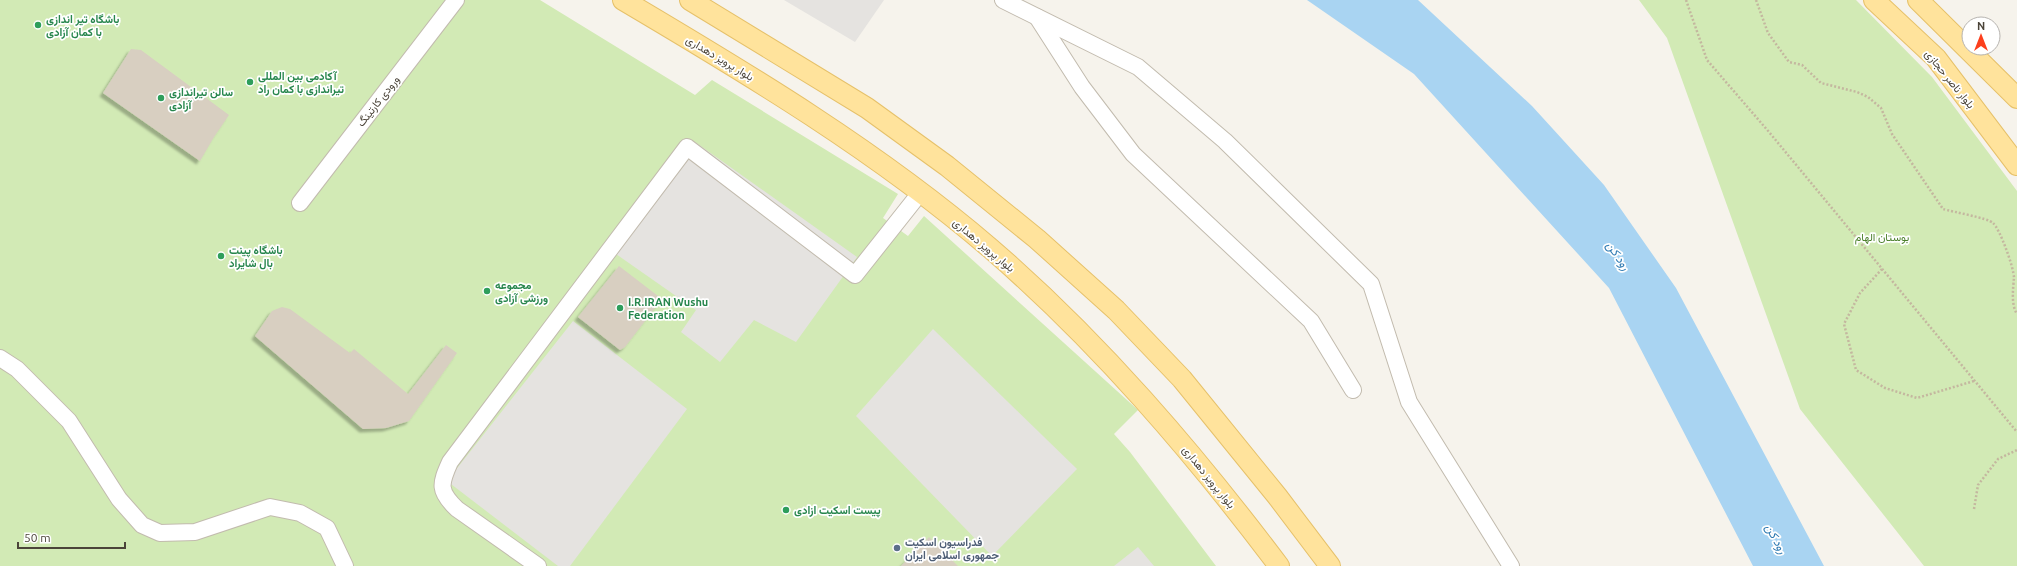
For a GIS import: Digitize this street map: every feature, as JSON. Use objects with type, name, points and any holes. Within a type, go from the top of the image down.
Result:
[{"type":"main road","name":"بلوار پرویز دهداری","points":[[623,0],[747,73],[835,131],[920,193],[989,247],[1066,318],[1118,372],[1181,442],[1239,513],[1279,566]]},
{"type":"main road","points":[[690,0],[867,108],[947,166],[1037,239],[1116,310],[1182,379],[1277,496],[1330,566]]},
{"type":"main road","name":"بلوار ناصر حجازی","points":[[1874,0],[1936,58],[2017,165]]},
{"type":"main road","points":[[1918,0],[2017,98]]},
{"type":"lane","name":"ورودی کارتینگ","points":[[300,203],[456,0]]},
{"type":"lane","points":[[1002,0],[1138,67],[1225,141],[1371,284],[1409,402],[1511,566]]},
{"type":"lane","points":[[1037,17],[1082,87],[1133,154],[1311,321],[1353,390]]},
{"type":"lane","points":[[538,566],[457,509],[445,497],[442,480],[450,462],[687,147],[855,275],[920,193]]},
{"type":"lane","points":[[0,358],[17,369],[69,421],[119,499],[142,525],[160,533],[195,532],[270,507],[278,508],[300,513],[328,528],[345,566]]},
{"type":"path","points":[[1686,0],[1707,60],[2017,432]]},
{"type":"path","points":[[1756,0],[1768,33],[1789,62],[1802,65],[1821,83],[1857,92],[1868,97],[1881,108],[1892,134],[1943,209],[1984,219],[1994,224],[2012,261],[2014,275],[2012,295],[2017,314]]},
{"type":"path","points":[[1882,269],[1860,293],[1844,324],[1856,370],[1885,388],[1917,398],[1974,381]]},
{"type":"path","points":[[1974,509],[1978,485],[1998,458],[2017,450]]},
{"type":"green space","name":"مجموعه ورزشی آزادی","points":[[0,0],[540,0],[695,95],[712,80],[898,194],[883,218],[908,236],[924,216],[1138,410],[1114,434],[1130,452],[1216,566],[0,566]]},
{"type":"green space","name":"بوستان الهام","points":[[1639,0],[1856,0],[1932,77],[2017,191],[2017,566],[1924,566],[1800,409],[1667,38]]},
{"type":"shaded area","points":[[784,0],[884,0],[855,42]]},
{"type":"shaded area","points":[[695,142],[857,257],[796,342],[754,320],[720,362],[681,332],[696,310],[616,254]]},
{"type":"shaded area","points":[[573,321],[687,409],[570,566],[558,566],[447,481]]},
{"type":"shaded area","points":[[933,329],[1077,469],[992,556],[856,416]]},
{"type":"shaded area","points":[[1138,547],[1154,566],[1114,566]]},
{"type":"water","name":"رود کن","points":[[1307,0],[1418,0],[1532,106],[1604,185],[1676,288],[1824,566],[1753,566],[1609,288],[1414,74]]},
{"type":"building","points":[[131,49],[141,50],[229,115],[200,161],[103,93]]},
{"type":"building","name":"I.R.IRAN Wushu Federation","points":[[619,266],[662,299],[625,347],[620,350],[578,317]]},
{"type":"building","points":[[282,307],[290,309],[350,353],[354,349],[408,394],[446,345],[457,353],[409,421],[386,428],[363,429],[255,336],[272,311]]},
{"type":"building","points":[[929,537],[958,566],[901,566]]},
{"type":"place","name":"باشگاه تیر اندازی با کمان آزادی","points":[[38,25]]},
{"type":"place","name":"آکادمی بین المللی تیراندازی با کمان راد","points":[[250,82]]},
{"type":"place","name":"سالن تیراندازی آزادی","points":[[161,98]]},
{"type":"place","name":"باشگاه پینت بال شایراد","points":[[221,256]]},
{"type":"place","name":"مجموعه ورزشی آزادی","points":[[487,291]]},
{"type":"place","name":"I.R.IRAN Wushu Federation","points":[[620,308]]},
{"type":"place","name":"پیست اسکیت ازادی","points":[[786,510]]},
{"type":"place","name":"فدراسیون اسکیت جمهوری اسلامی ایران","points":[[897,548]]}]
